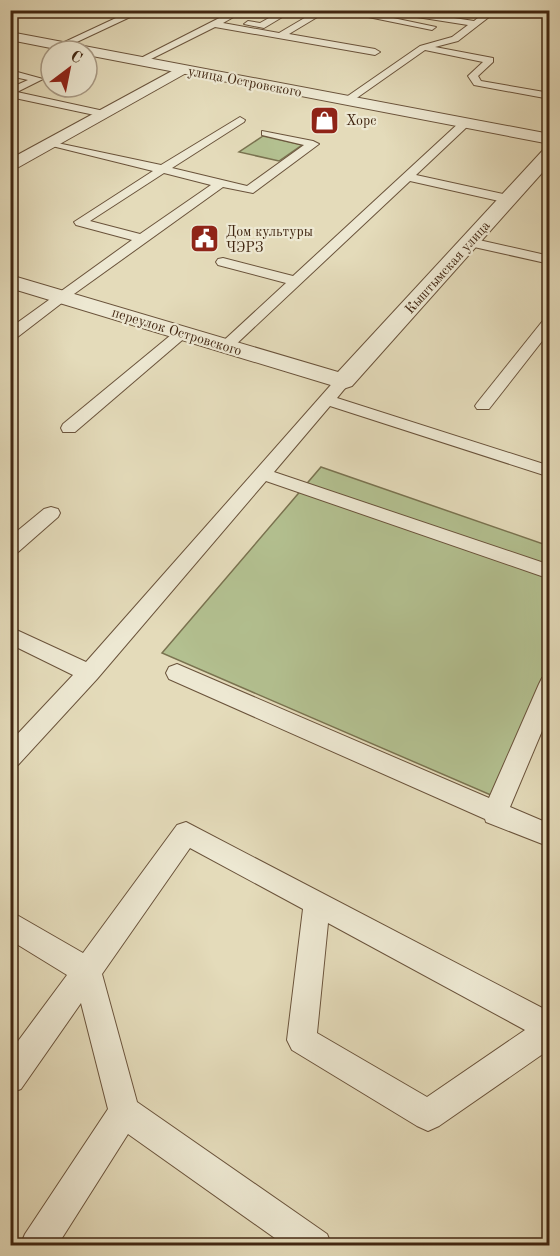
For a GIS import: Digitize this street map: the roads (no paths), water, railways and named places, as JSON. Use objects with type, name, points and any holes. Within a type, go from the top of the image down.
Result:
[{"type":"street","name":"улица Островского","points":[[10,36],[39,42]]},
{"type":"street","name":"улица Островского","points":[[99,53],[549,139]]},
{"type":"street","points":[[10,167],[183,69]]},
{"type":"street","name":"Кыштымская улица","points":[[344,381],[549,153]]},
{"type":"street","name":"переулок Островского","points":[[10,281],[344,381]]},
{"type":"lane","points":[[10,14],[19,10]]},
{"type":"lane","points":[[77,39],[141,10]]},
{"type":"lane","points":[[140,61],[242,10]]},
{"type":"lane","points":[[219,22],[261,26],[290,10]]},
{"type":"lane","points":[[280,36],[325,10]]},
{"type":"lane","points":[[338,10],[432,27]]},
{"type":"lane","points":[[392,10],[477,24]]},
{"type":"lane","points":[[450,10],[490,13]]},
{"type":"lane","points":[[347,100],[423,48],[456,39],[490,13]]},
{"type":"lane","points":[[219,22],[280,36],[375,52]]},
{"type":"lane","points":[[423,48],[490,60],[473,76],[477,83],[549,96]]},
{"type":"lane","points":[[10,74],[38,79],[10,94]]},
{"type":"lane","points":[[10,94],[104,114]]},
{"type":"lane","points":[[143,239],[80,222],[240,120]]},
{"type":"lane","points":[[226,346],[465,123]]},
{"type":"lane","points":[[52,143],[249,190],[313,144],[266,134]]},
{"type":"lane","points":[[407,177],[508,199]]},
{"type":"lane","points":[[10,336],[62,296],[221,183]]},
{"type":"lane","points":[[470,242],[549,260]]},
{"type":"lane","points":[[223,262],[295,281]]},
{"type":"lane","points":[[483,406],[549,321]]},
{"type":"lane","points":[[69,428],[182,333]]},
{"type":"lane","points":[[10,758],[89,672],[344,381]]},
{"type":"lane","points":[[327,400],[549,472]]},
{"type":"lane","points":[[262,474],[549,572]]},
{"type":"lane","points":[[10,548],[51,513]]},
{"type":"lane","points":[[10,635],[89,672]]},
{"type":"lane","points":[[177,673],[549,836]]},
{"type":"lane","points":[[495,814],[549,684]]},
{"type":"lane","points":[[10,1078],[186,833],[318,903],[549,1029],[428,1115],[302,1041],[318,903]]},
{"type":"lane","points":[[10,924],[87,972],[124,1112],[315,1245]]},
{"type":"lane","points":[[37,1245],[124,1112]]},
{"type":"place","name":"Хорс","points":[[325,120]]},
{"type":"place","name":"Дом культуры ЧЭРЗ","points":[[205,239]]}]
